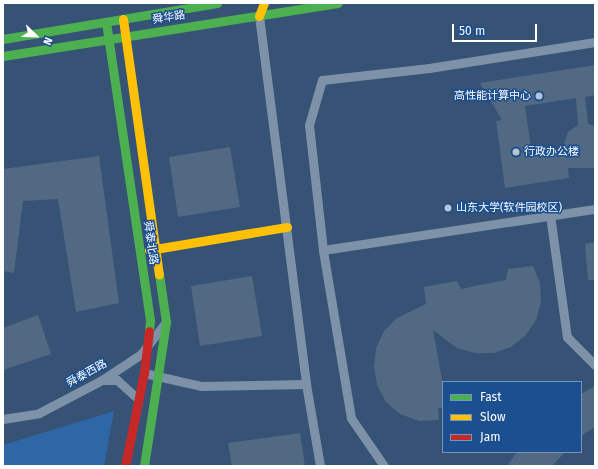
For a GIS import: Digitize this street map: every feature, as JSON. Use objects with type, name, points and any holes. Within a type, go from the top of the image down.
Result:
[{"type":"main road","name":"舜华路","points":[[3,39],[217,3]]},
{"type":"main road","points":[[259,16],[264,3]]},
{"type":"main road","name":"舜华路","points":[[3,56],[338,3]]},
{"type":"main road","points":[[123,19],[166,322],[159,377],[144,466]]},
{"type":"main road","name":"舜泰北路","points":[[106,22],[150,321],[144,374],[126,466]]},
{"type":"main road","points":[[140,251],[287,227]]},
{"type":"street","points":[[259,16],[306,384],[320,466]]},
{"type":"street","points":[[384,466],[351,418],[323,250],[310,125],[322,80],[429,68],[595,42]]},
{"type":"street","points":[[323,250],[595,209]]},
{"type":"street","points":[[550,215],[567,337],[595,365]]},
{"type":"street","name":"舜泰西路","points":[[3,419],[39,413],[102,380],[147,347],[166,322]]},
{"type":"street","points":[[144,374],[201,386],[306,384]]},
{"type":"street","points":[[102,380],[117,380],[138,399],[138,403]]},
{"type":"shaded area","points":[[114,411],[104,466],[3,466],[3,445]]},
{"type":"building","points":[[595,65],[595,95],[585,97],[588,124],[595,126],[595,168],[568,168],[569,178],[505,188],[496,121],[502,120],[480,83]],"holes":[[[576,98],[578,125],[568,132],[562,150],[532,154],[525,106]]]},
{"type":"building","points":[[230,147],[240,207],[178,217],[169,157]]},
{"type":"building","points":[[99,156],[119,303],[76,312],[58,199],[23,201],[14,273],[3,271],[3,169]]},
{"type":"building","points":[[595,242],[595,280],[588,280],[585,244]]},
{"type":"building","points":[[533,266],[540,283],[541,302],[536,320],[526,335],[511,347],[494,353],[475,353],[457,348],[433,330],[442,381],[442,408],[438,408],[439,420],[419,421],[400,414],[386,402],[377,385],[374,367],[376,348],[384,331],[397,318],[426,304],[424,287],[457,281],[461,289],[506,280],[508,269]]},
{"type":"building","points":[[252,276],[262,336],[200,346],[191,286]]},
{"type":"building","points":[[38,315],[51,354],[3,370],[3,328]]},
{"type":"building","points":[[595,386],[595,427],[582,435],[582,393]]},
{"type":"building","points":[[300,433],[305,466],[232,466],[228,443]]},
{"type":"building","points":[[516,453],[564,453],[552,466],[507,466]]},
{"type":"traffic: fast","points":[[3,39],[217,3]]},
{"type":"traffic: fast","points":[[3,56],[338,3]]},
{"type":"traffic: fast","points":[[106,22],[150,321],[149,331]]},
{"type":"traffic: fast","points":[[144,466],[166,322],[159,274]]},
{"type":"traffic: slow","points":[[259,16],[264,3]]},
{"type":"traffic: slow","points":[[123,19],[159,274]]},
{"type":"traffic: slow","points":[[149,250],[287,227]]},
{"type":"traffic: jam","points":[[125,466],[144,373],[149,331]]},
{"type":"place","name":"高性能计算中心","points":[[539,96]]},
{"type":"place","name":"行政办公楼","points":[[516,152]]},
{"type":"place","name":"山东大学(软件园校区)","points":[[448,208]]}]
